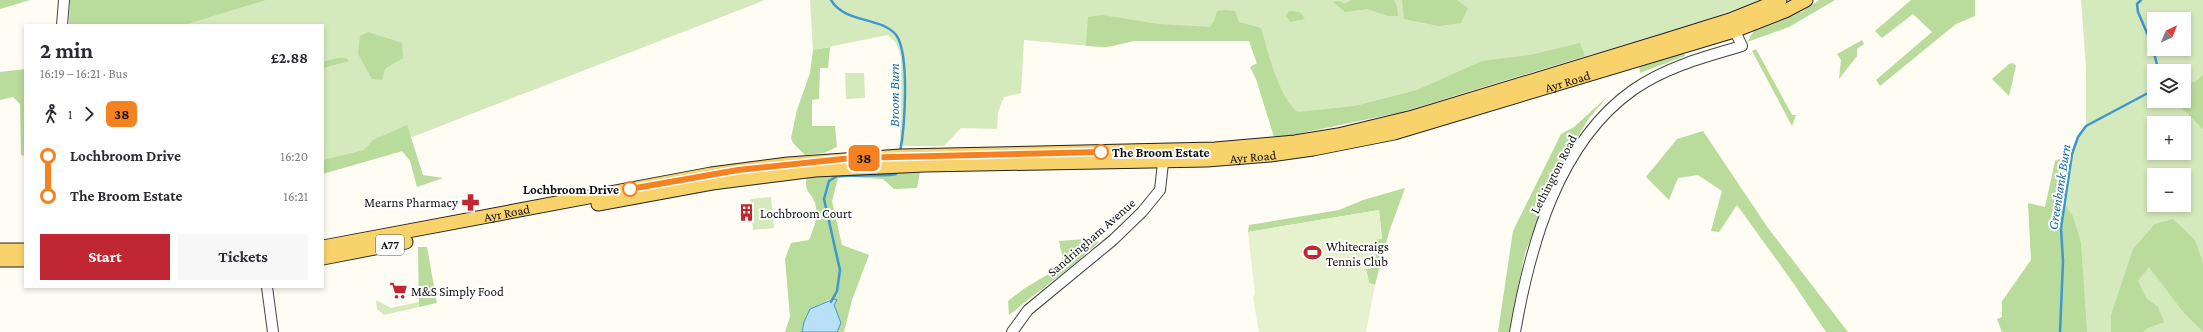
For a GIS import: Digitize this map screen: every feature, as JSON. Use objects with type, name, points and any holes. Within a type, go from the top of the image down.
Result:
[{"type":"main road","name":"Ayr Road","points":[[1732,26],[1780,0]]},
{"type":"main road","name":"Ayr Road","points":[[324,247],[454,224],[536,207],[564,208],[626,200],[712,184],[815,170],[953,160],[1164,155],[1235,158],[1380,131],[1785,11],[1806,0]]},
{"type":"main road","name":"Ayr Road","points":[[324,258],[428,237],[454,224]]},
{"type":"main road","points":[[0,250],[24,250]]},
{"type":"main road","points":[[0,260],[24,260]]},
{"type":"street","points":[[62,24],[64,0]]},
{"type":"street","name":"Lethington Road","points":[[1515,332],[1530,260],[1537,237],[1563,177],[1583,140],[1593,127],[1617,103],[1646,82],[1700,58],[1742,46],[1732,26]]},
{"type":"street","name":"Sandringham Avenue","points":[[1012,332],[1028,310],[1113,240],[1142,212],[1160,190],[1164,155]]},
{"type":"street","points":[[267,288],[273,332]]},
{"type":"green space","points":[[0,0],[30,0],[0,9]]},
{"type":"green space","points":[[70,0],[765,0],[407,139],[410,149],[324,173],[324,24],[69,24]]},
{"type":"green space","points":[[70,0],[266,0],[187,24],[69,24]]},
{"type":"green space","points":[[810,0],[1764,0],[1678,29],[1488,85],[1283,137],[1249,41],[1134,41],[1101,47],[1024,40],[1021,93],[1004,97],[998,112],[997,129],[961,128],[944,146],[900,146],[901,57],[896,43],[888,35],[813,50]]},
{"type":"green space","points":[[1351,0],[1394,0],[1397,6],[1398,16],[1388,16],[1367,9],[1345,12],[1333,2],[1339,1],[1344,4]]},
{"type":"green space","points":[[1402,0],[1457,0],[1468,8],[1461,23],[1439,26],[1404,19]]},
{"type":"green space","points":[[1819,0],[1835,0],[1789,27],[1747,42],[1754,31],[1803,11]]},
{"type":"green space","points":[[1911,0],[1975,0],[1975,16],[1956,24],[1880,86],[1876,80],[1932,32],[1913,14],[1882,38],[1875,31]]},
{"type":"green space","points":[[2081,0],[2203,0],[2203,332],[2060,332],[2061,228],[2072,154],[2078,137],[2086,126],[2086,68]]},
{"type":"green space","points":[[1217,11],[1235,11],[1239,22],[1261,28],[1280,86],[1291,106],[1298,112],[1355,106],[1417,90],[1482,61],[1530,55],[1580,43],[1585,56],[1402,112],[1283,137],[1274,137],[1256,79],[1250,67],[1257,63],[1249,41],[1134,41],[1108,47],[1086,46],[1088,17],[1102,15],[1158,24],[1210,27],[1214,21]]},
{"type":"green space","points":[[1289,11],[1300,12],[1305,19],[1290,22],[1286,16]]},
{"type":"green space","points":[[368,32],[402,43],[403,58],[385,69],[382,80],[372,79],[358,54],[360,36]]},
{"type":"green space","points":[[1862,40],[1864,44],[1857,49],[1857,56],[1839,79],[1841,60],[1837,54]]},
{"type":"green space","points":[[830,47],[828,68],[820,68],[819,99],[812,100],[812,126],[835,126],[837,147],[824,153],[805,155],[793,143],[791,138],[797,110],[810,73],[813,50]]},
{"type":"green space","points":[[1756,49],[1792,115],[1796,115],[1792,126],[1752,51]]},
{"type":"green space","points":[[1683,52],[1685,56],[1640,73],[1639,65]]},
{"type":"green space","points":[[338,58],[346,58],[349,61],[324,68],[324,62]]},
{"type":"green space","points":[[2013,63],[2016,66],[2009,96],[1992,79],[2009,64]]},
{"type":"green space","points":[[24,69],[24,156],[21,155],[20,104],[13,97],[0,100],[0,72]]},
{"type":"green space","points":[[845,73],[864,73],[865,98],[846,99]]},
{"type":"green space","points":[[2203,75],[2203,129],[2182,108],[2191,108],[2191,82],[2195,82]]},
{"type":"green space","points":[[1608,96],[1589,118],[1554,177],[1525,253],[1509,332],[1498,332],[1513,231],[1561,134],[1574,127]]},
{"type":"green space","points":[[407,125],[423,175],[443,178],[417,187],[410,161],[402,151],[324,174],[324,160],[364,150],[373,140]]},
{"type":"green space","points":[[1703,131],[1768,228],[1848,332],[1826,332],[1794,284],[1737,205],[1719,232],[1711,231],[1722,191],[1698,175],[1678,178],[1669,200],[1646,177],[1677,139]]},
{"type":"green space","points":[[2072,154],[2064,204],[2073,216],[2081,243],[2087,332],[2002,332],[1997,319],[2002,317],[2002,301],[2031,260],[2028,203],[2045,207],[2055,161]]},
{"type":"green space","points":[[881,172],[920,172],[917,188],[894,189],[883,179],[851,177],[838,178],[832,201],[842,245],[869,255],[852,300],[844,332],[837,332],[841,323],[834,305],[836,300],[828,300],[824,304],[810,309],[804,322],[802,332],[785,332],[790,317],[785,259],[791,243],[809,240],[816,217],[815,203],[806,186],[807,177]]},
{"type":"green space","points":[[1405,188],[1389,232],[1375,285],[1369,283],[1366,269],[1377,267],[1374,240],[1382,238],[1379,210],[1248,232],[1249,225],[1339,210],[1363,200]]},
{"type":"green space","points":[[771,197],[774,228],[753,230],[750,199]]},
{"type":"green space","name":"Whitecraigs Tennis Club","points":[[1379,210],[1382,239],[1374,240],[1377,267],[1366,269],[1369,283],[1375,285],[1366,332],[1259,332],[1253,298],[1255,294],[1248,232]]},
{"type":"green space","points":[[2173,219],[2195,240],[2203,263],[2203,332],[2184,313],[2149,267],[2138,281],[2146,298],[2158,307],[2164,322],[2146,329],[2143,332],[2111,332],[2111,315],[2133,249],[2155,224]]},
{"type":"green space","points":[[1085,239],[1099,242],[1009,315],[1008,301],[1025,288],[1064,265],[1059,241]]},
{"type":"green space","points":[[418,247],[427,247],[437,303],[419,307]]},
{"type":"green space","points":[[376,300],[391,308],[419,302],[419,307],[384,315],[377,309]]},
{"type":"water","points":[[834,299],[837,300],[834,305],[841,323],[837,332],[802,332],[804,322],[810,309]]},
{"type":"waterway","name":"Broom Burn","points":[[831,0],[841,11],[854,17],[884,26],[890,29],[898,38],[904,62],[905,77],[903,127],[900,152]]},
{"type":"waterway","name":"Greenbank Burn","points":[[2141,0],[2137,4],[2138,12],[2150,40],[2157,64]]},
{"type":"waterway","name":"Greenbank Burn","points":[[2060,332],[2063,261],[2061,228],[2072,154],[2078,137],[2086,126],[2147,94]]},
{"type":"waterway","name":"Broom Burn","points":[[831,302],[837,291],[840,270],[824,199],[829,181],[837,176],[890,175],[896,174],[897,171]]},
{"type":"bus line","name":"38","points":[[630,189],[738,170],[852,158],[1101,152]]},
{"type":"place","name":"The Broom Estate","points":[[1101,152]]},
{"type":"place","name":"Lochbroom Drive","points":[[630,189]]},
{"type":"place","name":"Mearns Pharmacy","points":[[471,202]]},
{"type":"place","name":"Lochbroom Court","points":[[747,213]]},
{"type":"place","name":"Whitecraigs Tennis Club","points":[[1313,253]]},
{"type":"place","name":"M&S Simply Food","points":[[398,291]]}]
